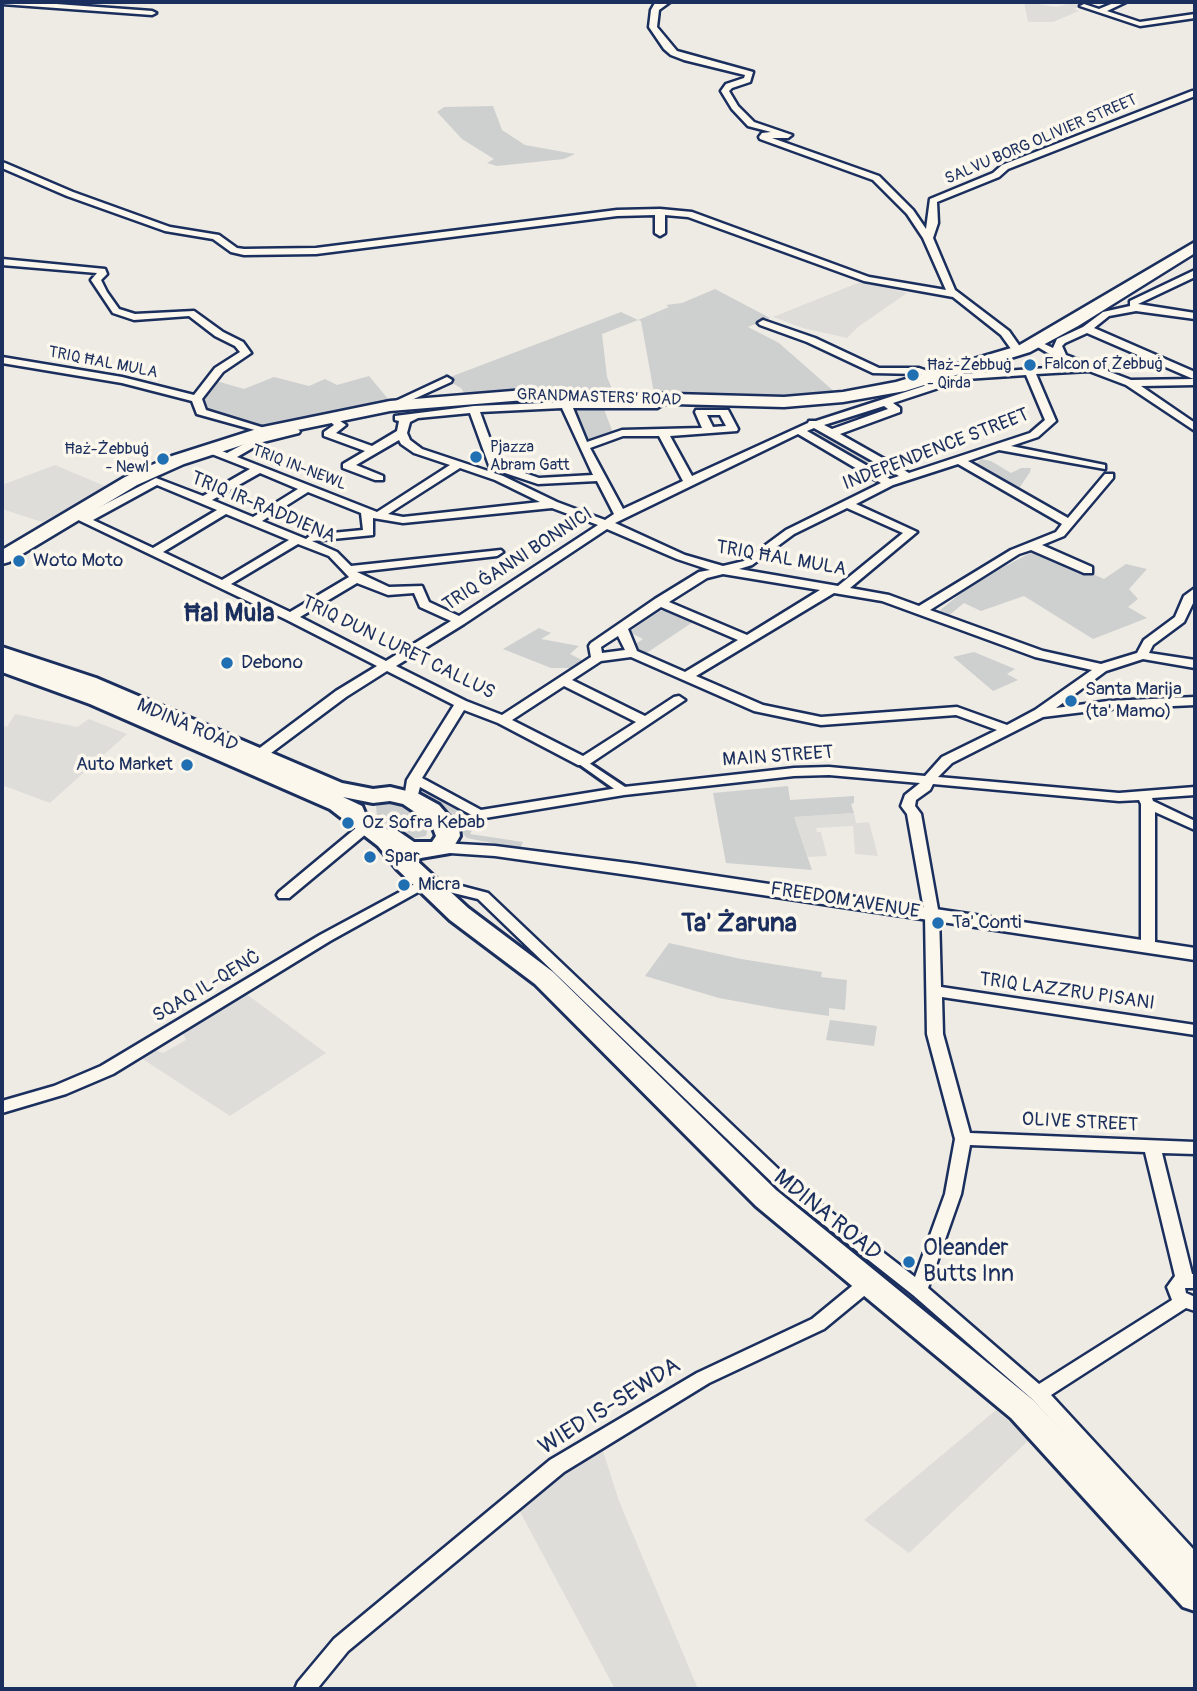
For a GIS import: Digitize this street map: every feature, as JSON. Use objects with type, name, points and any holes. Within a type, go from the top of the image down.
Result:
[{"type":"highway","name":"MDINA ROAD","points":[[3,656],[88,683],[336,789],[431,843]]},
{"type":"highway","name":"MDINA ROAD","points":[[3,656],[98,699],[365,807],[387,841],[435,885],[459,914],[544,978],[766,1198],[1022,1409],[1195,1596]]},
{"type":"highway","name":"MDINA ROAD","points":[[365,807],[413,790],[431,810],[432,874],[435,885]]},
{"type":"main road","name":"GRANDMASTERS' ROAD","points":[[2,558],[80,517],[131,481],[208,449],[330,417],[553,395],[784,402],[872,392],[937,376],[1026,348],[1195,247]]},
{"type":"street","points":[[2,2],[152,13]]},
{"type":"street","points":[[666,2],[655,10],[653,27],[674,53],[750,74],[747,79],[729,86],[725,91],[734,107],[751,124],[788,135],[763,137],[876,178],[909,212],[928,238],[953,293],[1026,348],[1062,357],[1130,383],[1195,428]]},
{"type":"street","points":[[1100,11],[1122,2]]},
{"type":"street","points":[[1084,6],[1140,24],[1195,16]]},
{"type":"street","name":"SALVU BORG OLIVIER STREET","points":[[928,238],[933,223],[933,201],[996,175],[1005,167],[1195,93]]},
{"type":"street","points":[[2,165],[70,194],[168,229],[216,237],[234,250],[251,253],[316,251],[617,212],[660,212],[689,214],[867,279],[953,293]]},
{"type":"street","points":[[660,212],[660,233]]},
{"type":"street","points":[[2,262],[102,271],[102,275],[96,280],[102,292],[116,311],[134,317],[191,313],[219,334],[239,344],[246,353],[219,370],[197,399],[201,412],[269,431]]},
{"type":"street","points":[[1136,308],[1133,303],[1195,273]]},
{"type":"street","points":[[1062,357],[1057,346],[1087,329],[1106,314],[1136,308],[1195,316]]},
{"type":"street","points":[[763,323],[811,340],[877,370],[919,370],[937,376]]},
{"type":"street","points":[[1087,329],[1195,376]]},
{"type":"street","name":"TRIQ ĦAL MULA","points":[[2,360],[122,380],[197,399]]},
{"type":"street","name":"TRIQ ĠANNI BONNICI","points":[[258,756],[341,694],[460,621],[609,525],[620,515],[798,430],[965,376],[1031,374],[1088,368]]},
{"type":"street","name":"INDEPENDENCE STREET","points":[[597,658],[595,646],[703,575],[748,563],[790,532],[889,483],[1034,435],[1051,421],[1031,374]]},
{"type":"street","points":[[379,478],[347,466],[402,433],[408,411],[447,380]]},
{"type":"street","points":[[1130,383],[1195,382]]},
{"type":"street","points":[[832,433],[897,410],[884,401]]},
{"type":"street","points":[[408,411],[566,404],[663,433],[703,431]]},
{"type":"street","points":[[566,404],[599,478],[620,515]]},
{"type":"street","points":[[584,447],[616,419],[657,405]]},
{"type":"street","points":[[474,409],[494,466],[538,481],[599,478]]},
{"type":"street","points":[[330,417],[341,425],[328,434],[373,450]]},
{"type":"street","points":[[813,423],[907,477]]},
{"type":"street","points":[[798,430],[889,483]]},
{"type":"street","points":[[228,457],[259,440],[295,431]]},
{"type":"street","name":"TRIQ ĦAL MULA","points":[[402,433],[405,442],[418,451],[499,478],[553,505],[609,525],[681,557],[723,570],[885,598],[1039,654],[1102,668]]},
{"type":"street","points":[[663,433],[689,481]]},
{"type":"street","points":[[922,610],[1016,552],[1060,534],[1105,472],[999,447]]},
{"type":"street","name":"TRIQ IN-NEWL","points":[[208,449],[372,513],[403,520],[553,505]]},
{"type":"street","points":[[959,460],[1069,523]]},
{"type":"street","points":[[222,585],[304,538],[369,533],[372,513],[458,464]]},
{"type":"street","points":[[204,501],[259,469]]},
{"type":"street","name":"TRIQ IR-RADDIENA","points":[[80,517],[156,481],[254,522],[304,538],[333,554],[352,574],[388,591],[418,589],[424,604],[460,621]]},
{"type":"street","points":[[254,522],[307,488]]},
{"type":"street","points":[[687,676],[838,588],[911,532],[845,503]]},
{"type":"street","points":[[155,552],[223,510]]},
{"type":"street","name":"TRIQ DUN LURET CALLUS","points":[[80,517],[291,617],[461,704],[503,720],[583,762],[624,791]]},
{"type":"street","points":[[1033,546],[1088,570]]},
{"type":"street","points":[[291,617],[352,574],[497,552]]},
{"type":"street","points":[[1142,655],[1148,642],[1180,619],[1188,599],[1195,592]]},
{"type":"street","points":[[659,602],[748,640]]},
{"type":"street","points":[[621,628],[632,653]]},
{"type":"street","points":[[503,720],[597,658],[632,653],[759,708],[821,721],[957,711],[1007,729]]},
{"type":"street","points":[[919,1290],[953,1194],[963,1139],[935,1034],[932,915],[914,814],[908,806],[910,798],[925,787],[927,781],[947,760],[1040,713],[1102,668],[1142,655],[1195,664]]},
{"type":"street","points":[[564,681],[646,722]]},
{"type":"street","points":[[583,762],[679,700]]},
{"type":"street","points":[[1040,713],[1108,705],[1195,701]]},
{"type":"street","points":[[413,790],[461,704]]},
{"type":"street","name":"MAIN STREET","points":[[413,790],[431,786],[480,814],[624,791],[817,771],[879,774],[927,781],[1147,800],[1195,791]]},
{"type":"street","points":[[1147,947],[1147,800],[1195,826]]},
{"type":"street","points":[[284,895],[365,807]]},
{"type":"street","name":"FREEDOM AVENUE","points":[[431,843],[1195,954]]},
{"type":"street","name":"SQAQ IL-QENĊ","points":[[2,1108],[60,1090],[107,1070],[325,938],[435,885]]},
{"type":"street","name":"MDINA ROAD","points":[[435,885],[482,896],[786,1186],[919,1290],[1038,1394],[1195,1564]]},
{"type":"street","name":"TRIQ LAZZRU PISANI","points":[[933,991],[1195,1030]]},
{"type":"street","name":"OLIVE STREET","points":[[963,1139],[1195,1148]]},
{"type":"street","points":[[1038,1394],[1189,1302],[1176,1293],[1176,1287],[1190,1280],[1153,1147]]},
{"type":"street","name":"WIED IS-SEWDA","points":[[305,1689],[341,1645],[557,1466],[703,1378],[818,1324],[869,1282]]},
{"type":"shaded area","points":[[1024,2],[1057,7],[1073,2],[1085,5],[1074,9],[1079,11],[1053,22],[1028,22]]},
{"type":"shaded area","points":[[493,106],[502,130],[525,145],[575,154],[564,159],[497,166],[487,163],[494,159],[462,139],[437,112],[444,107]]},
{"type":"shaded area","points":[[863,281],[907,293],[858,327],[847,338],[803,328],[773,317]]},
{"type":"shaded area","points":[[715,289],[770,318],[748,327],[779,343],[837,394],[764,399],[522,391],[465,394],[461,388],[445,379],[621,312],[638,320],[669,307],[666,305],[682,303]],"holes":[[[641,321],[654,393],[613,391],[607,377],[602,334]]]},
{"type":"shaded area","points":[[369,376],[389,400],[267,426],[209,412],[204,409],[202,399],[211,383],[220,382],[244,389],[274,377],[309,386],[325,379],[337,385]]},
{"type":"shaded area","points":[[604,409],[613,433],[588,442],[574,410]]},
{"type":"shaded area","points":[[814,428],[894,476],[888,478],[807,431]]},
{"type":"shaded area","points":[[981,459],[991,461],[1011,473],[1021,468],[1031,468],[1018,490],[975,465]]},
{"type":"shaded area","points":[[55,465],[107,487],[42,522],[2,509],[2,485]]},
{"type":"shaded area","points":[[1038,549],[1104,579],[1126,564],[1147,569],[1129,589],[1138,599],[1128,607],[1147,618],[1093,639],[1024,596],[981,611],[964,603],[947,617],[938,612],[975,582]]},
{"type":"shaded area","points":[[660,611],[667,611],[693,622],[645,654],[635,650],[634,645],[643,639],[629,632]]},
{"type":"shaded area","points":[[539,628],[551,633],[541,639],[579,646],[570,654],[586,662],[576,668],[551,668],[503,649]]},
{"type":"shaded area","points":[[974,652],[1015,669],[1007,674],[1018,680],[993,691],[953,657]]},
{"type":"shaded area","points":[[15,714],[77,727],[89,719],[127,734],[50,803],[2,785],[2,725],[7,727]]},
{"type":"shaded area","points":[[788,786],[790,800],[854,796],[854,803],[851,804],[854,813],[794,817],[812,870],[726,863],[713,793]]},
{"type":"shaded area","points":[[421,788],[478,819],[470,834],[523,842],[520,849],[467,838],[439,808],[418,794]]},
{"type":"shaded area","points":[[392,801],[404,805],[423,820],[428,827],[426,836],[416,838],[401,835],[377,816],[376,806]]},
{"type":"shaded area","points":[[854,813],[856,823],[869,822],[878,856],[855,854],[853,826],[816,828],[817,832],[821,832],[827,856],[808,857],[794,817]]},
{"type":"shaded area","points":[[669,943],[741,959],[822,972],[821,977],[847,980],[845,1010],[829,1008],[829,1016],[779,1009],[719,998],[645,976]]},
{"type":"shaded area","points":[[245,993],[326,1053],[230,1116],[138,1056],[152,1049],[163,1053],[186,1040],[182,1031]]},
{"type":"shaded area","points":[[830,1020],[877,1026],[874,1046],[826,1040]]},
{"type":"shaded area","points":[[996,1410],[1030,1439],[909,1553],[864,1520]]},
{"type":"shaded area","points":[[601,1445],[619,1501],[698,1689],[615,1689],[518,1508]]},
{"type":"place","name":"Falcon of Żebbuġ","points":[[1030,365]]},
{"type":"place","name":"Ħaż-Żebbuġ - Qirda","points":[[913,375]]},
{"type":"place","name":"Pjazza Abram Gatt","points":[[476,457]]},
{"type":"place","name":"Ħaż-Żebbuġ - Newl","points":[[163,459]]},
{"type":"place","name":"Woto Moto","points":[[19,561]]},
{"type":"place","name":"Debono","points":[[227,663]]},
{"type":"place","name":"Santa Marija (ta' Mamo)","points":[[1071,701]]},
{"type":"place","name":"Auto Market","points":[[187,765]]},
{"type":"place","name":"Oz Sofra Kebab","points":[[348,823]]},
{"type":"place","name":"Spar","points":[[370,857]]},
{"type":"place","name":"Micra","points":[[404,885]]},
{"type":"place","name":"Ta' Conti","points":[[938,923]]},
{"type":"place","name":"Oleander Butts Inn","points":[[909,1262]]},
{"type":"district","name":"Ħal Mula","points":[[229,614]]},
{"type":"district","name":"Ta' Żaruna","points":[[739,924]]}]
